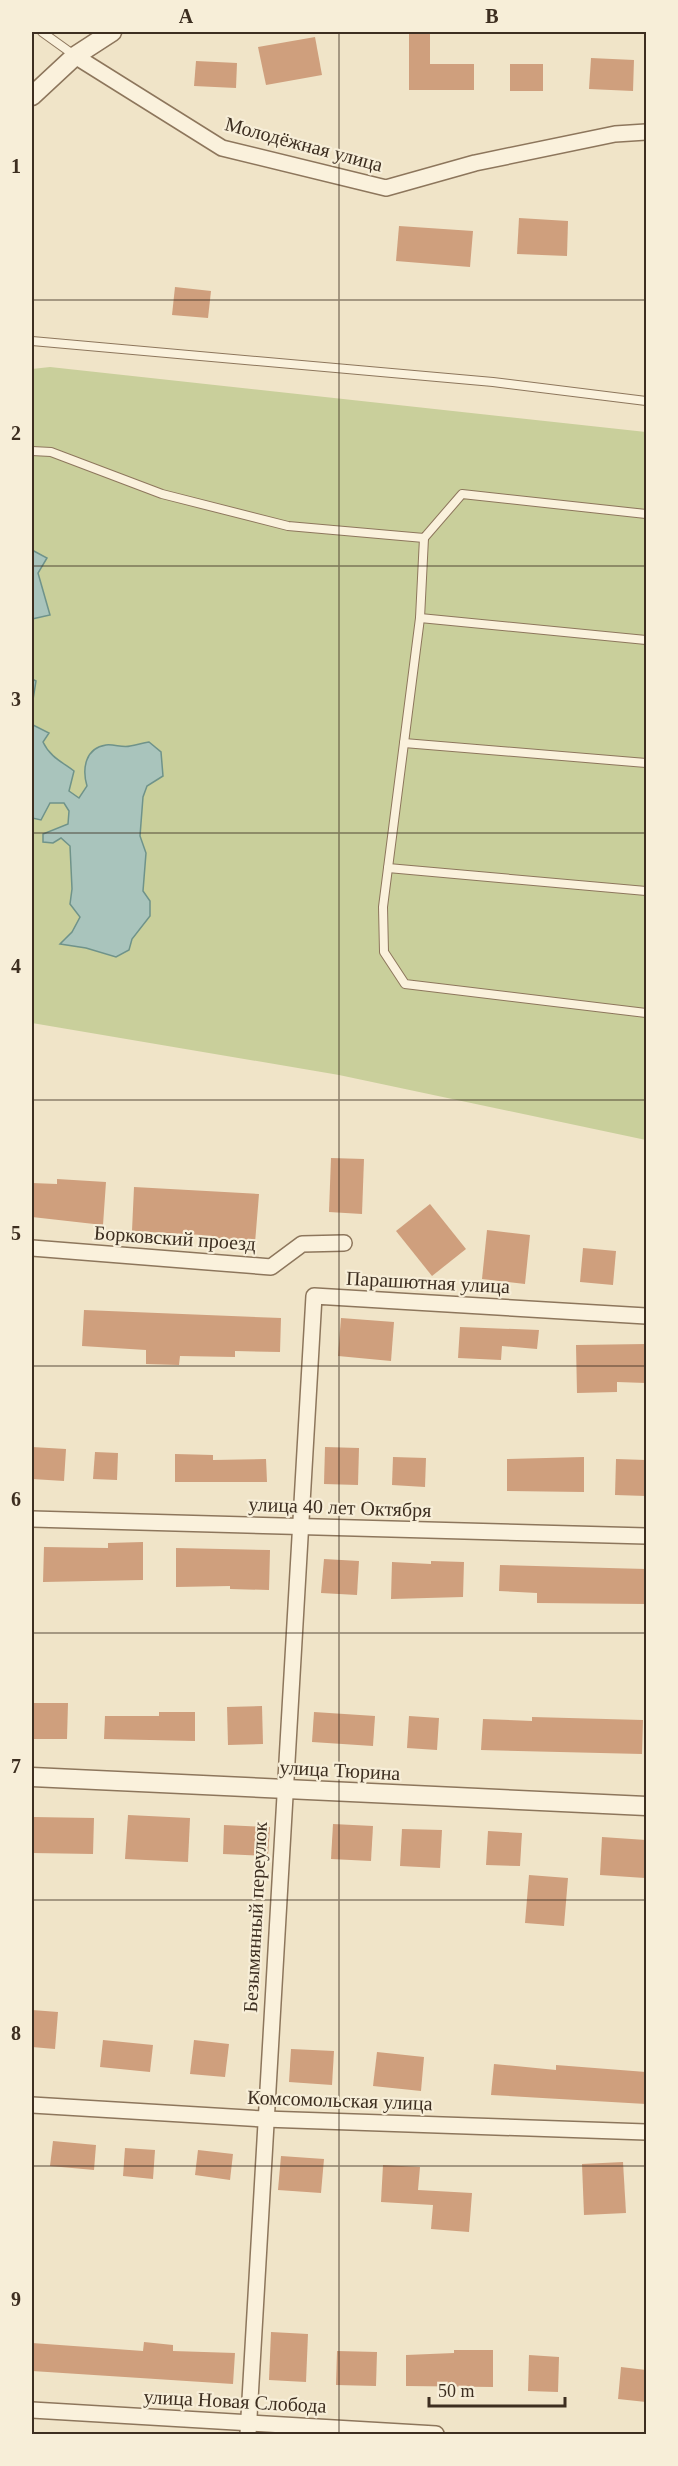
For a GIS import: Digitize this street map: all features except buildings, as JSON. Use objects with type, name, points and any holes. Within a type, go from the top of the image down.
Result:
[{"type":"street","points":[[32,96],[75,56],[110,32]]},
{"type":"street","name":"Молодёжная улица","points":[[75,56],[222,148],[386,188],[475,164],[615,134],[646,132]]},
{"type":"street","name":"Борковский проезд","points":[[32,1248],[271,1267],[302,1244],[344,1243]]},
{"type":"street","name":"Парашютная улица","points":[[308,1403],[314,1296],[646,1316]]},
{"type":"street","name":"Безымянный переулок","points":[[248,2429],[264,2119],[308,1403]]},
{"type":"street","name":"улица 40 лет Октября","points":[[32,1519],[646,1536]]},
{"type":"street","name":"улица Тюрина","points":[[32,1777],[646,1806]]},
{"type":"street","name":"Комсомольская улица","points":[[32,2105],[264,2119],[646,2132]]},
{"type":"street","name":"улица Новая Слобода","points":[[32,2410],[248,2429],[436,2434]]},
{"type":"lane","points":[[42,32],[75,56]]},
{"type":"lane","points":[[32,341],[493,382],[646,401]]},
{"type":"lane","points":[[32,451],[51,452],[162,494],[288,526],[424,538]]},
{"type":"lane","points":[[646,514],[462,494],[424,538],[420,618],[383,907],[384,952],[405,984],[646,1013]]},
{"type":"lane","points":[[420,618],[646,640]]},
{"type":"lane","points":[[404,743],[646,763]]},
{"type":"lane","points":[[388,868],[646,891]]},
{"type":"green space","points":[[50,367],[646,432],[646,1140],[339,1075],[32,1023],[32,369]]},
{"type":"water","points":[[32,550],[47,558],[38,573],[50,615],[32,619]]},
{"type":"water","points":[[32,679],[36,681],[32,706]]},
{"type":"water","points":[[32,706],[33,725],[49,733],[43,742],[49,752],[74,771],[69,791],[79,798],[87,786],[85,766],[93,750],[106,745],[127,746],[149,742],[161,752],[163,776],[147,786],[143,797],[140,836],[146,853],[143,891],[150,901],[150,916],[132,939],[129,950],[116,957],[86,948],[60,944],[72,932],[80,917],[70,904],[72,889],[70,846],[61,838],[53,843],[43,842],[43,834],[68,824],[69,811],[64,803],[50,803],[41,820],[32,818]]}]
